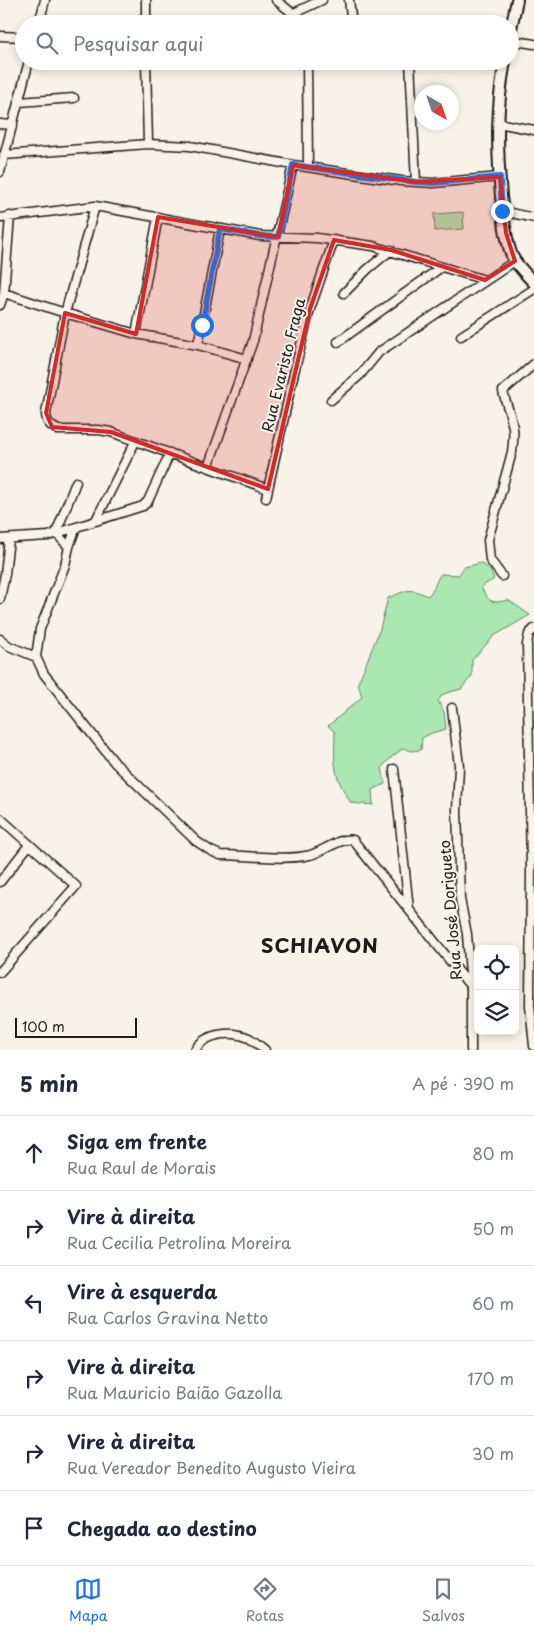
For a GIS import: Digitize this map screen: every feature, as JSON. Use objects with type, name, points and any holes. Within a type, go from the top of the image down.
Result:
[{"type":"street","points":[[42,15],[46,0]]},
{"type":"street","points":[[146,0],[146,15]]},
{"type":"street","points":[[276,0],[294,13],[322,0]]},
{"type":"street","points":[[349,0],[351,15]]},
{"type":"street","points":[[514,15],[517,0]]},
{"type":"street","points":[[0,36],[15,37]]},
{"type":"street","points":[[519,42],[534,44]]},
{"type":"street","points":[[0,172],[27,70]]},
{"type":"street","points":[[146,70],[148,144]]},
{"type":"street","points":[[307,70],[308,167]]},
{"type":"street","points":[[410,70],[416,182]]},
{"type":"street","points":[[503,70],[499,92],[498,123],[502,211],[508,241],[515,261],[534,283]]},
{"type":"street","points":[[19,102],[74,98]]},
{"type":"street","points":[[498,123],[534,130]]},
{"type":"street","points":[[0,124],[13,125]]},
{"type":"street","points":[[4,155],[148,144],[190,146],[293,165],[416,182],[433,183],[500,177]]},
{"type":"street","points":[[208,467],[247,360],[278,237],[293,165]]},
{"type":"street","points":[[95,206],[65,313],[46,413],[47,422],[58,430],[100,430],[111,432],[268,489]]},
{"type":"street","points":[[0,218],[95,206],[260,236],[295,236],[334,240],[390,250],[440,268],[485,280]]},
{"type":"street","points":[[502,211],[534,218]]},
{"type":"street","points":[[0,304],[4,293],[10,216]]},
{"type":"street","points":[[136,334],[158,217]]},
{"type":"street","points":[[198,345],[220,229]]},
{"type":"street","name":"Rua Evaristo Fraga","points":[[266,498],[310,308],[334,240]]},
{"type":"street","points":[[344,293],[390,250]]},
{"type":"street","points":[[331,400],[360,375],[379,352],[515,261]]},
{"type":"street","points":[[338,342],[440,268]]},
{"type":"street","points":[[461,336],[534,289]]},
{"type":"street","points":[[4,293],[136,334],[198,345],[247,360]]},
{"type":"street","points":[[502,576],[490,560],[488,540],[512,452],[514,438],[513,423],[504,400],[503,390],[534,364]]},
{"type":"street","points":[[96,520],[135,442]]},
{"type":"street","points":[[0,538],[48,536],[143,506],[148,501],[170,453]]},
{"type":"street","points":[[56,533],[76,482]]},
{"type":"street","points":[[76,527],[65,565],[40,629],[36,657],[44,674],[115,763],[196,841],[220,855],[295,857],[321,852],[348,838],[353,840],[471,987]]},
{"type":"street","points":[[56,533],[69,547]]},
{"type":"street","points":[[0,599],[6,574],[9,539]]},
{"type":"street","points":[[534,629],[530,634],[527,644],[531,741],[532,855],[530,1006],[534,1046]]},
{"type":"street","points":[[0,639],[9,646],[36,657]]},
{"type":"street","name":"Rua José Dorigueto","points":[[452,708],[459,766],[457,810],[460,898],[467,934],[471,987],[471,1050]]},
{"type":"street","points":[[394,769],[409,909]]},
{"type":"street","points":[[0,818],[76,886],[0,972]]},
{"type":"street","points":[[0,882],[29,845]]},
{"type":"street","points":[[195,1050],[199,1043],[216,1035],[234,1034],[248,1038],[265,1050]]},
{"type":"highlighted area","points":[[293,165],[416,182],[500,177],[506,233],[515,261],[485,280],[391,250],[334,240],[310,309],[268,489],[111,432],[52,427],[46,413],[65,313],[136,334],[158,217],[278,237]]},
{"type":"green space","points":[[463,212],[464,229],[435,231],[434,214]]},
{"type":"green space","points":[[481,563],[490,570],[494,579],[481,587],[486,596],[494,602],[508,600],[530,615],[494,636],[472,660],[472,676],[461,689],[443,694],[438,701],[444,712],[446,729],[422,738],[421,750],[411,751],[404,748],[382,767],[385,784],[372,790],[373,805],[351,803],[338,777],[335,762],[335,732],[328,726],[362,697],[358,683],[380,629],[388,598],[408,591],[416,591],[428,596],[441,574],[459,575],[464,567]]},
{"type":"district","name":"SCHIAVON","points":[[320,946]]},
{"type":"route","points":[[202,325],[220,229],[278,237],[293,165],[401,181],[433,183],[500,177],[502,211]]}]
